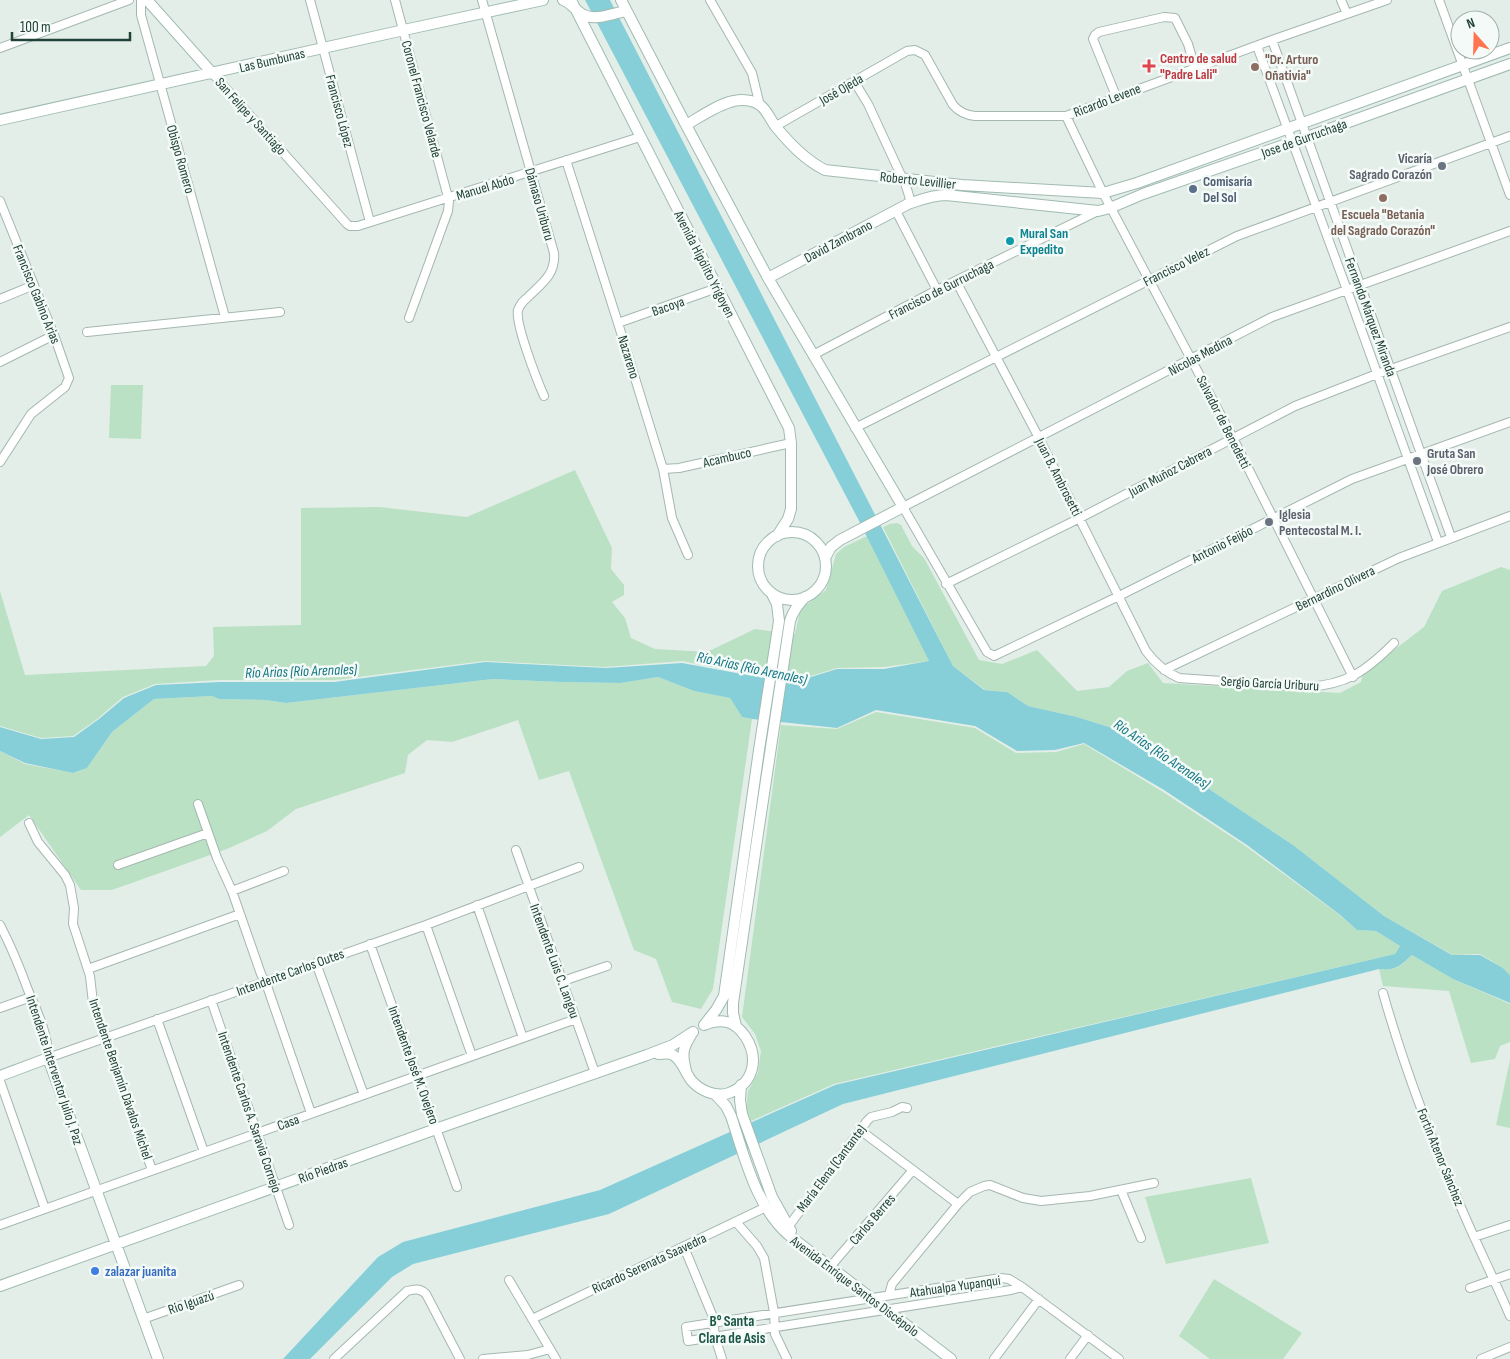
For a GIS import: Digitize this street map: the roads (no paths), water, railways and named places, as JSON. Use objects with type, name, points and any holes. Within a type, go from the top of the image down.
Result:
[{"type":"street","points":[[0,48],[129,0]]},
{"type":"street","name":"Obispo Romero","points":[[142,0],[141,15],[225,317]]},
{"type":"street","name":"San Felipe y Santiago","points":[[147,0],[347,224],[358,226]]},
{"type":"street","name":"Francisco López","points":[[310,0],[370,222]]},
{"type":"street","name":"Coronel Francisco Velarde","points":[[396,0],[449,198]]},
{"type":"street","name":"Dámaso Uriburu","points":[[482,0],[552,244],[555,261],[552,271],[522,303],[518,312],[534,372],[544,396]]},
{"type":"street","name":"Las Bumbunas","points":[[0,120],[543,0]]},
{"type":"street","points":[[562,0],[573,4],[581,14],[592,18],[622,11]]},
{"type":"street","points":[[621,0],[622,11],[768,278],[946,584]]},
{"type":"street","points":[[710,0],[752,73],[760,106]]},
{"type":"street","points":[[1341,0],[1347,14]]},
{"type":"street","name":"Ricardo Levene","points":[[907,51],[916,50],[925,55],[953,105],[958,111],[967,115],[1066,116],[1116,96],[1387,0]]},
{"type":"street","points":[[1438,0],[1510,195]]},
{"type":"street","name":"Avenida Hipólito Yrigoyen","points":[[573,4],[789,428],[791,443],[790,514],[786,524],[777,536]]},
{"type":"street","points":[[1116,96],[1093,39],[1095,34],[1099,32],[1164,17],[1175,18],[1188,44],[1194,68]]},
{"type":"street","points":[[588,35],[587,26],[592,18]]},
{"type":"street","name":"Fernando Márquez Miranda","points":[[1272,40],[1451,537]]},
{"type":"street","name":"Fernando Márquez Miranda","points":[[1257,46],[1438,542]]},
{"type":"street","name":"Jose de Gurruchaga","points":[[1102,193],[1136,183],[1288,129],[1510,48]]},
{"type":"street","name":"José Ojeda","points":[[776,126],[907,51]]},
{"type":"street","name":"Jose de Gurruchaga","points":[[1098,211],[1510,64]]},
{"type":"street","points":[[854,81],[868,104],[903,178],[909,193],[910,199],[908,204]]},
{"type":"street","points":[[686,125],[733,101],[749,101],[760,106]]},
{"type":"street","name":"Roberto Levillier","points":[[760,106],[801,154],[816,166],[825,170],[962,185],[1102,193]]},
{"type":"street","name":"Salvador de Benedetti","points":[[1066,116],[1102,193],[1233,438],[1353,677]]},
{"type":"street","name":"Francisco Velez","points":[[855,428],[1237,236],[1510,136]]},
{"type":"street","name":"Manuel Abdo","points":[[358,226],[640,137]]},
{"type":"street","name":"Nazareno","points":[[566,160],[663,469],[672,518],[688,555]]},
{"type":"street","name":"Roberto Levillier","points":[[937,195],[1098,211]]},
{"type":"street","name":"David Zambrano","points":[[768,278],[908,204],[937,195]]},
{"type":"street","points":[[409,318],[448,211],[449,198]]},
{"type":"street","name":"Francisco Gabino Arias","points":[[0,201],[54,334],[69,381],[65,388],[31,414],[0,462]]},
{"type":"street","points":[[896,211],[937,290]]},
{"type":"street","name":"Francisco de Gurruchaga","points":[[813,355],[937,290],[1098,211]]},
{"type":"street","name":"Nicolas Medina","points":[[902,507],[1272,317],[1510,231]]},
{"type":"street","name":"Juan B. Ambrosetti","points":[[956,281],[1039,438],[1146,650],[1152,659],[1164,670]]},
{"type":"street","points":[[0,299],[34,285]]},
{"type":"street","name":"Bacoya","points":[[618,323],[717,288]]},
{"type":"street","points":[[87,332],[280,312]]},
{"type":"street","name":"Juan Muñoz Cabrera","points":[[946,584],[1080,518],[1301,403],[1510,327]]},
{"type":"street","points":[[0,362],[54,334]]},
{"type":"street","name":"Antonio Feijóo","points":[[946,584],[987,652],[994,656],[1119,596],[1358,476],[1510,422]]},
{"type":"street","name":"Acambuco","points":[[663,469],[679,468],[791,443]]},
{"type":"street","points":[[825,558],[831,547],[840,540],[902,507]]},
{"type":"street","name":"Bernardino Olivera","points":[[1164,670],[1398,558],[1510,516]]},
{"type":"street","points":[[647,1056],[673,1044],[705,1024],[724,996],[758,750],[779,620],[777,604],[760,578],[759,559],[769,542],[777,536],[799,533],[820,542],[840,540]]},
{"type":"street","points":[[772,594],[788,600],[797,600],[812,593],[822,581],[826,566],[825,558],[813,540]]},
{"type":"street","points":[[736,1026],[733,1004],[790,621],[797,606],[805,597]]},
{"type":"street","name":"Sergio García Uriburu","points":[[1164,670],[1178,678],[1306,687],[1336,684],[1353,677],[1394,644]]},
{"type":"street","points":[[198,804],[217,858],[232,891],[311,1113]]},
{"type":"street","name":"Intendente Benjamín Dávalos Michel","points":[[29,823],[38,842],[65,875],[70,885],[74,908],[75,933],[92,982],[93,1003],[152,1170]]},
{"type":"street","points":[[118,865],[208,833]]},
{"type":"street","name":"Intendente Luis C. Langou","points":[[516,850],[595,1073]]},
{"type":"street","name":"Intendente Carlos Outes","points":[[0,1076],[426,925],[579,868]]},
{"type":"street","points":[[232,891],[284,871]]},
{"type":"street","points":[[477,905],[523,1038]]},
{"type":"street","points":[[88,969],[240,914]]},
{"type":"street","name":"Intendente Interventor Julio J. Paz","points":[[0,925],[31,997],[48,1047],[48,1058],[158,1359]]},
{"type":"street","points":[[426,925],[472,1056]]},
{"type":"street","name":"Intendente José M. Ovejero","points":[[370,944],[457,1187]]},
{"type":"street","points":[[316,963],[364,1095]]},
{"type":"street","points":[[563,981],[607,966]]},
{"type":"street","name":"Fortín Atenor Sánchez","points":[[1383,992],[1399,1046],[1421,1107],[1474,1236],[1510,1316]]},
{"type":"street","points":[[0,1008],[31,997]]},
{"type":"street","name":"Intendente Carlos A. Saravia Cornejo","points":[[210,1000],[289,1225]]},
{"type":"street","points":[[157,1019],[204,1152]]},
{"type":"street","name":"Casa","points":[[0,1224],[576,1019]]},
{"type":"street","points":[[647,1056],[670,1053],[675,1056],[690,1079],[697,1086],[715,1094],[729,1093],[741,1085],[751,1073],[753,1055],[746,1037],[736,1026],[723,1021],[705,1024]]},
{"type":"street","points":[[686,1071],[683,1051],[693,1032]]},
{"type":"street","name":"Río Piedras","points":[[0,1286],[436,1129],[647,1056]]},
{"type":"street","points":[[0,1080],[45,1208]]},
{"type":"street","points":[[741,1085],[740,1100],[742,1114],[772,1197],[788,1227],[804,1246]]},
{"type":"street","name":"Avenida Enrique Santos Discépolo","points":[[715,1094],[726,1106],[731,1116],[747,1163],[766,1207],[786,1234],[951,1359]]},
{"type":"street","name":"María Elena (Cantante)","points":[[788,1227],[871,1117],[892,1112],[902,1107],[907,1108]]},
{"type":"street","points":[[860,1130],[958,1204]]},
{"type":"street","name":"Carlos Berres","points":[[830,1267],[913,1170]]},
{"type":"street","points":[[889,1295],[892,1284],[958,1204],[970,1192],[984,1186],[990,1185],[1023,1198],[1041,1201],[1090,1196],[1154,1183]]},
{"type":"street","points":[[1121,1190],[1141,1238]]},
{"type":"street","name":"Ricardo Serenata Saavedra","points":[[532,1319],[766,1207]]},
{"type":"street","points":[[736,1222],[758,1246],[764,1258],[774,1312],[775,1334],[787,1359]]},
{"type":"street","points":[[1474,1236],[1510,1225]]},
{"type":"street","points":[[684,1247],[713,1317],[714,1338],[722,1359]]},
{"type":"street","points":[[1470,1288],[1510,1274]]},
{"type":"street","name":"Atahualpa Yupanqui","points":[[1001,1278],[1009,1279],[1022,1287],[714,1338],[688,1341],[686,1327],[1001,1278]]},
{"type":"street","points":[[509,1280],[556,1359]]},
{"type":"street","name":"Rio Iguazú","points":[[143,1319],[239,1285]]},
{"type":"street","points":[[1022,1287],[1119,1359]]},
{"type":"street","points":[[334,1359],[407,1292],[414,1289],[426,1294],[460,1359]]},
{"type":"street","points":[[994,1359],[1039,1299]]},
{"type":"street","points":[[1070,1359],[1088,1335]]},
{"type":"street","points":[[1481,1359],[1510,1347]]},
{"type":"street","points":[[483,1359],[529,1357],[550,1350]]},
{"type":"water","name":"Río Arias (Río Arenales)","points":[[585,0],[610,0],[953,666],[984,690],[1007,692],[1028,706],[1077,717],[1141,737],[1212,791],[1293,845],[1384,916],[1452,955],[1480,955],[1503,968],[1510,975],[1510,1003],[1453,979],[1412,955],[1401,965],[1394,968],[1379,969],[843,1104],[609,1214],[413,1264],[392,1277],[310,1359],[283,1359],[378,1257],[403,1242],[600,1190],[835,1085],[1395,954],[1400,946],[1376,931],[1357,930],[1339,914],[1247,845],[1164,790],[1084,743],[1055,750],[1017,751],[975,726],[876,710],[837,728],[752,719],[742,717],[730,698],[694,691],[658,677],[621,683],[493,679],[286,703],[266,700],[219,699],[212,696],[154,699],[112,732],[87,768],[73,773],[25,763],[0,751],[0,727],[41,739],[74,737],[124,698],[156,685],[220,682],[334,682],[485,662],[606,668],[682,663],[758,677],[798,681],[837,669],[884,669],[929,661],[857,517]]},
{"type":"place","name":"Centro de salud \"Padre Lali\"","points":[[1149,66]]},
{"type":"place","name":"\"Dr. Arturo Oñativia\"","points":[[1255,67]]},
{"type":"place","name":"Vicaría Sagrado Corazón","points":[[1442,166]]},
{"type":"place","name":"Comisaría Del Sol","points":[[1193,189]]},
{"type":"place","name":"Escuela \"Betania del Sagrado Corazón\"","points":[[1383,198]]},
{"type":"place","name":"Mural San Expedito","points":[[1010,241]]},
{"type":"place","name":"Gruta San José Obrero","points":[[1417,461]]},
{"type":"place","name":"Iglesia Pentecostal M. I.","points":[[1269,522]]},
{"type":"place","name":"zalazar juanita","points":[[95,1271]]},
{"type":"district","name":"B° Santa Clara de Asis","points":[[732,1330]]}]
